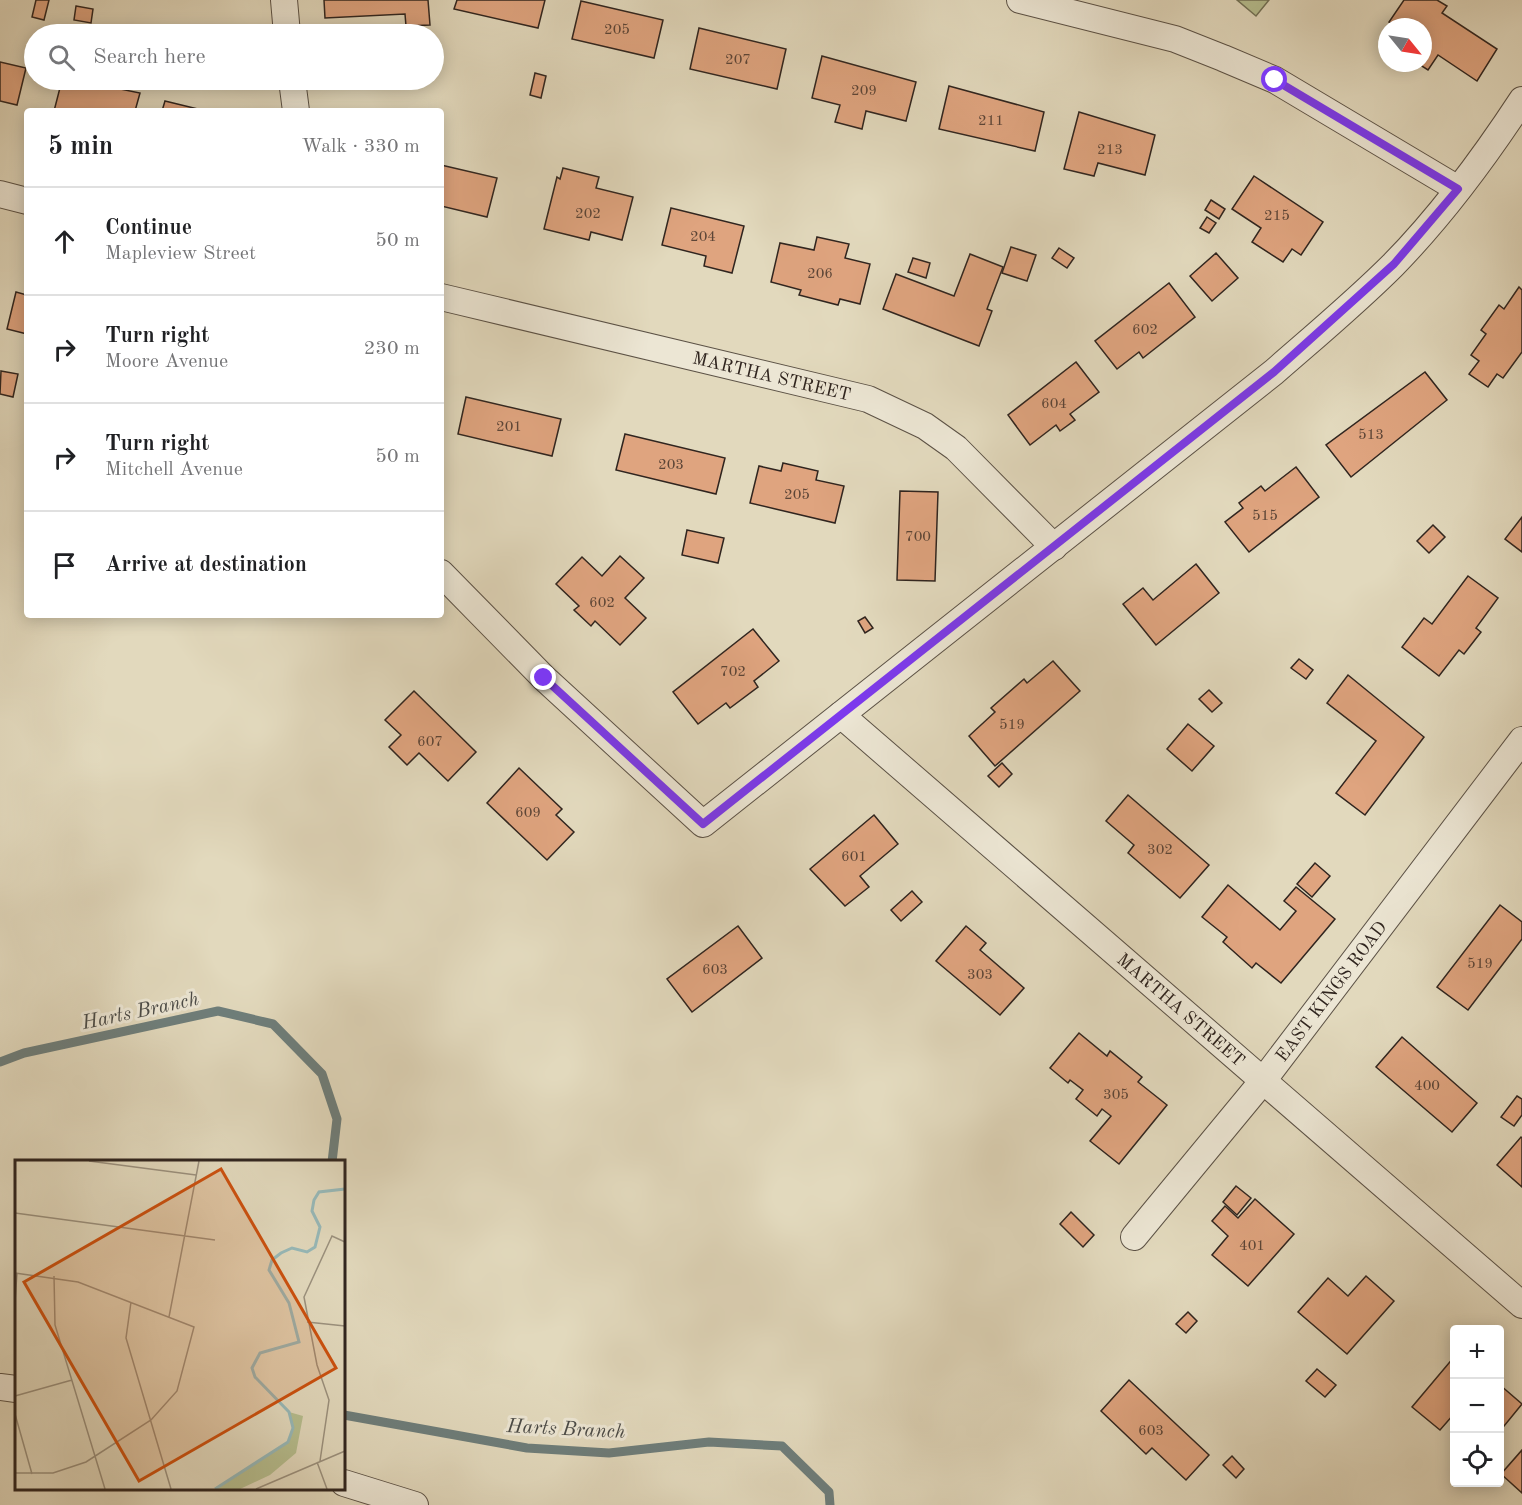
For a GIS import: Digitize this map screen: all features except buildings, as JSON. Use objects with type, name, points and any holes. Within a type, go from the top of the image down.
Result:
[{"type":"street","points":[[284,0],[286,24]]},
{"type":"street","points":[[1020,0],[1175,39],[1275,80],[1458,189]]},
{"type":"street","points":[[293,90],[296,108]]},
{"type":"street","points":[[444,576],[544,678],[703,824],[1274,372],[1346,309],[1394,264],[1458,189],[1522,100]]},
{"type":"street","points":[[0,194],[24,200]]},
{"type":"street","name":"MARTHA STREET","points":[[444,298],[868,399],[925,426],[956,448],[1054,547]]},
{"type":"street","name":"MARTHA STREET","points":[[841,715],[1522,1305]]},
{"type":"street","name":"EAST KINGS ROAD","points":[[1134,1237],[1262,1082],[1522,740]]},
{"type":"street","points":[[0,1387],[15,1389]]},
{"type":"street","points":[[350,1492],[415,1505]]},
{"type":"green space","points":[[1237,0],[1269,0],[1256,16]]},
{"type":"waterway","name":"Harts Branch","points":[[0,1062],[24,1053],[218,1011],[273,1024],[322,1074],[337,1119],[332,1160]]},
{"type":"waterway","name":"Harts Branch","points":[[345,1415],[527,1448],[609,1453],[709,1442],[782,1446],[829,1492],[830,1505]]},
{"type":"route","points":[[544,678],[703,824],[1274,372],[1394,264],[1458,189],[1275,80]]}]
